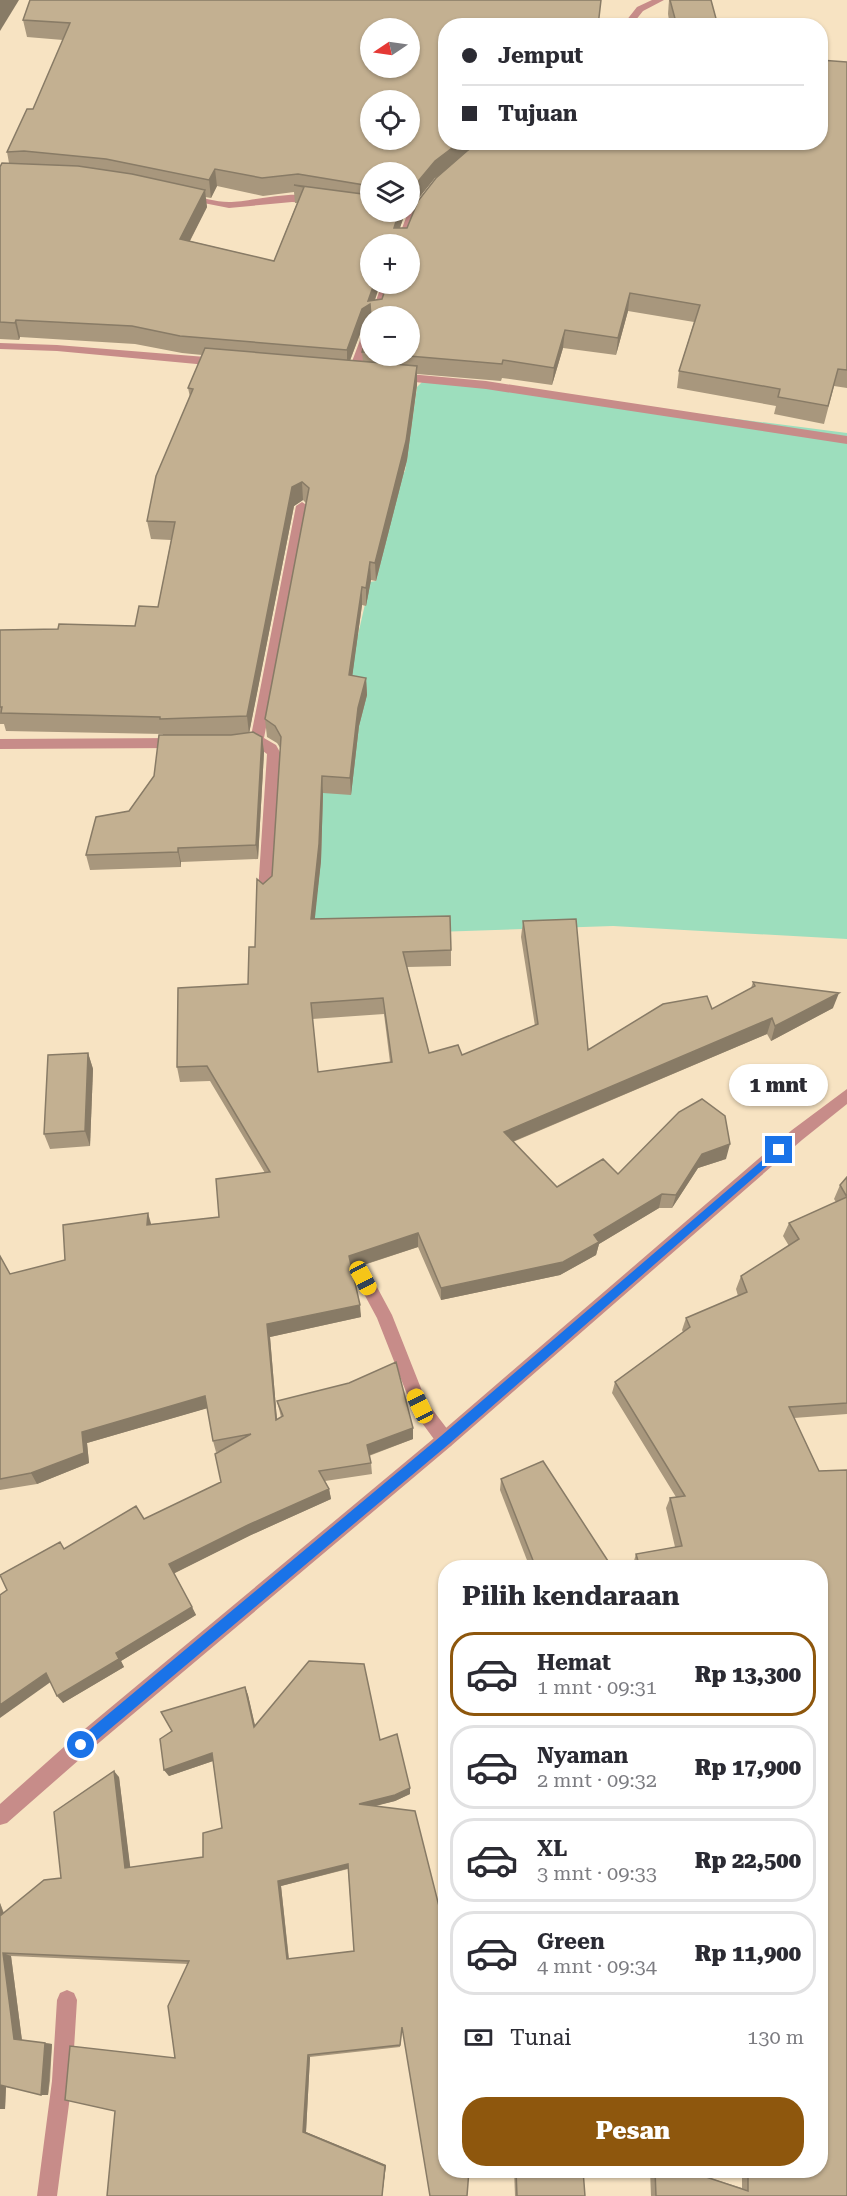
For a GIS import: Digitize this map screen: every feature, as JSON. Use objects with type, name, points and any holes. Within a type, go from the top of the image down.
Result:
[{"type":"street","points":[[633,18],[640,9],[659,0]]},
{"type":"street","points":[[403,234],[406,214],[435,188]]},
{"type":"street","points":[[175,195],[230,205],[299,197],[330,202]]},
{"type":"street","points":[[0,346],[57,348],[226,363]]},
{"type":"street","points":[[354,372],[360,355]]},
{"type":"street","points":[[385,375],[486,385],[847,440]]},
{"type":"street","points":[[257,740],[302,506]]},
{"type":"street","points":[[233,743],[257,740],[271,748],[274,754],[265,892]]},
{"type":"street","points":[[0,744],[195,743]]},
{"type":"street","points":[[0,1816],[81,1745],[445,1440],[797,1135],[847,1095]]},
{"type":"street","points":[[363,1278],[384,1315],[420,1406],[445,1440]]},
{"type":"street","points":[[46,2196],[62,2080],[66,2000]]},
{"type":"green space","points":[[425,379],[847,433],[847,939],[613,926],[376,934],[264,931],[358,635],[370,582],[376,581],[402,475],[405,471],[417,387]]},
{"type":"building","points":[[30,0],[601,0],[599,18],[438,18],[438,150],[449,150],[435,161],[420,179],[420,162],[360,162],[360,184],[298,174],[262,178],[215,169],[209,180],[106,159],[24,151],[7,152],[27,109],[33,109],[70,23],[23,20]]},
{"type":"building","points":[[670,0],[711,0],[716,18],[675,18]]},
{"type":"building","points":[[828,61],[847,62],[847,370],[838,369],[828,406],[778,397],[780,389],[679,371],[700,305],[630,293],[618,338],[565,330],[554,368],[503,360],[502,364],[420,357],[420,306],[370,306],[370,304],[360,306],[360,314],[347,350],[180,336],[132,326],[16,320],[15,323],[0,322],[0,167],[2,163],[78,166],[132,174],[205,190],[180,239],[274,261],[304,187],[294,185],[360,194],[360,222],[396,222],[394,228],[407,228],[409,222],[420,222],[420,198],[436,178],[468,150],[828,150]]},
{"type":"building","points":[[205,348],[360,361],[360,366],[417,366],[406,441],[375,563],[370,562],[366,588],[362,587],[349,675],[366,678],[358,708],[350,778],[322,776],[319,844],[311,919],[450,916],[451,950],[403,952],[429,1053],[458,1045],[462,1055],[538,1024],[523,921],[576,919],[588,1050],[663,1004],[707,996],[712,1009],[755,986],[753,982],[839,993],[775,1026],[772,1018],[504,1132],[557,1187],[603,1159],[618,1174],[679,1112],[702,1099],[725,1116],[730,1144],[702,1154],[676,1195],[662,1194],[594,1235],[599,1242],[563,1262],[441,1288],[418,1233],[349,1256],[360,1305],[267,1324],[276,1420],[283,1416],[277,1401],[349,1383],[396,1362],[413,1428],[367,1445],[371,1463],[319,1471],[329,1489],[169,1564],[192,1607],[116,1653],[119,1659],[57,1696],[46,1673],[0,1705],[0,1595],[7,1590],[0,1575],[60,1542],[64,1549],[136,1506],[144,1519],[221,1482],[215,1454],[251,1434],[213,1441],[205,1396],[82,1432],[84,1453],[31,1473],[0,1479],[0,1256],[10,1274],[65,1260],[63,1225],[148,1213],[147,1225],[219,1217],[216,1179],[270,1172],[207,1066],[177,1067],[178,988],[248,984],[249,947],[255,947],[257,879],[263,884],[272,876],[281,737],[275,726],[265,719],[309,488],[302,482],[292,487],[247,716],[160,719],[160,717],[1,713],[2,707],[0,707],[0,630],[58,629],[59,624],[135,626],[139,606],[158,607],[175,522],[147,521],[156,476],[193,389],[188,388]],"holes":[[[383,998],[392,1062],[318,1072],[311,1003]]]},
{"type":"building","points":[[253,732],[262,737],[256,845],[178,848],[178,852],[86,855],[96,817],[129,811],[154,776],[159,735],[231,735]]},
{"type":"building","points":[[88,1053],[85,1131],[44,1134],[48,1055]]},
{"type":"building","points":[[847,1177],[847,1197],[840,1185]]},
{"type":"building","points":[[847,1197],[847,1403],[789,1407],[819,1471],[847,1470],[847,2196],[656,2196],[655,2178],[709,2178],[748,2191],[748,2178],[828,2178],[828,1560],[638,1560],[636,1554],[682,1546],[670,1498],[685,1496],[615,1382],[690,1327],[686,1318],[747,1292],[741,1276],[799,1239],[789,1223]]},
{"type":"building","points":[[543,1461],[607,1560],[533,1560],[501,1479]]},
{"type":"building","points":[[309,1661],[364,1664],[380,1740],[397,1734],[410,1788],[395,1795],[359,1804],[415,1811],[438,1902],[438,2178],[468,2178],[467,2196],[430,2196],[402,2027],[400,2045],[308,2055],[303,2132],[385,2166],[382,2196],[107,2196],[115,2111],[65,2100],[70,2046],[175,2058],[168,2006],[189,1961],[3,1953],[14,2039],[45,2043],[41,2095],[0,2085],[0,1916],[44,1880],[61,1878],[54,1812],[114,1771],[125,1868],[203,1857],[203,1833],[222,1828],[212,1753],[164,1770],[160,1739],[172,1731],[161,1712],[245,1687],[254,1727]],"holes":[[[348,1864],[354,1951],[287,1959],[278,1881]]]},
{"type":"building","points":[[516,2178],[584,2178],[585,2196],[517,2196]]},
{"type":"route","points":[[81,1745],[445,1440],[779,1150]]}]
